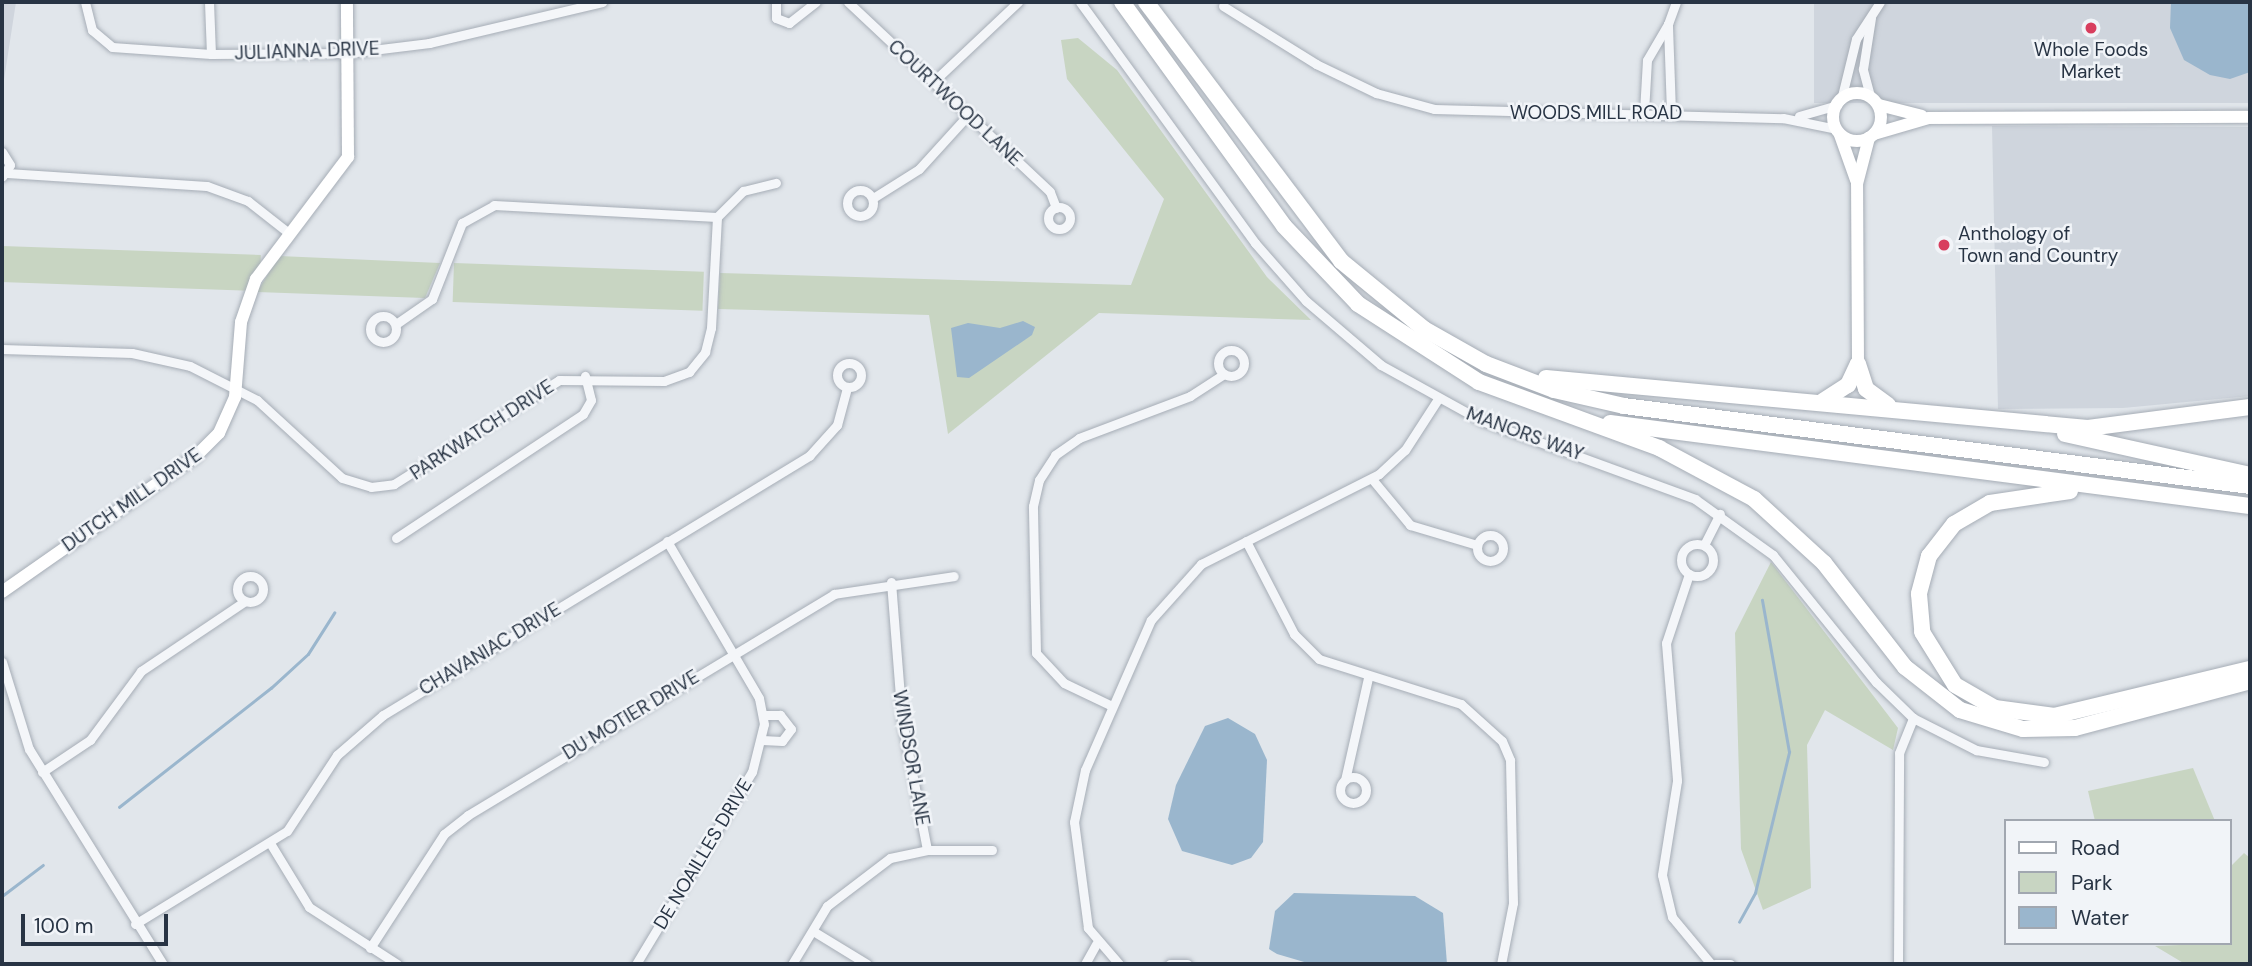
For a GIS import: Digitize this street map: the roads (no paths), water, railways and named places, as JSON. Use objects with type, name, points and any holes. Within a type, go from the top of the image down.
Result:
[{"type":"highway","points":[[1122,2],[1277,216],[1332,280],[1436,359],[1546,408],[1677,456],[1754,499],[1824,563],[1921,683],[1982,720],[2023,729],[2076,728],[2250,681]]},
{"type":"highway","points":[[1146,2],[1341,261],[1424,329],[1486,364],[1554,390],[1624,406],[2250,486]]},
{"type":"highway","points":[[1486,364],[1582,385],[1824,401],[2020,423],[2118,428],[2250,407]]},
{"type":"highway","points":[[1824,401],[1848,385],[1858,364]]},
{"type":"highway","points":[[1858,364],[1866,389],[1892,407]]},
{"type":"highway","points":[[1546,408],[1655,430],[2250,506]]},
{"type":"highway","points":[[2020,423],[2250,475]]},
{"type":"highway","points":[[2129,491],[2008,497],[1954,524],[1929,556],[1919,594],[1922,632],[1941,671],[1995,708],[2054,716],[2250,669]]},
{"type":"street","name":"JULIANNA DRIVE","points":[[85,2],[96,36],[121,50],[211,54],[348,53],[429,43],[602,2]]},
{"type":"street","points":[[209,2],[211,54]]},
{"type":"street","name":"DUTCH MILL DRIVE","points":[[2,592],[209,445],[231,411],[249,296],[290,234],[348,157],[347,2]]},
{"type":"street","points":[[775,2],[776,18],[789,23],[816,2]]},
{"type":"street","name":"COURTWOOD LANE","points":[[848,2],[1050,192],[1056,208]]},
{"type":"street","points":[[933,82],[1018,2]]},
{"type":"street","name":"MANORS WAY","points":[[1080,2],[1292,286],[1381,365],[1437,399],[1496,427],[1654,479],[1720,514],[1789,571],[1876,682],[1913,718],[1976,750],[2044,762]]},
{"type":"street","points":[[1644,112],[1647,60],[1668,24],[1676,2]]},
{"type":"street","points":[[1857,184],[1838,131],[1839,102],[1856,39],[1880,2]]},
{"type":"street","name":"WOODS MILL ROAD","points":[[1223,6],[1317,64],[1376,93],[1434,109],[1560,117],[1671,112],[1783,118],[1838,131]]},
{"type":"street","points":[[1858,364],[1857,184],[1872,136],[1874,101],[1863,69],[1872,13]]},
{"type":"street","points":[[1668,24],[1671,112]]},
{"type":"street","points":[[1839,102],[1852,94],[1929,117],[2250,117]]},
{"type":"street","name":"WOODS MILL ROAD","points":[[1783,118],[1839,102]]},
{"type":"street","points":[[873,198],[919,169],[968,115]]},
{"type":"street","points":[[1838,131],[1872,136],[1929,117]]},
{"type":"street","points":[[2,152],[9,160],[4,175],[207,186],[247,201],[290,234]]},
{"type":"street","points":[[396,324],[432,299],[461,223],[494,205],[718,217],[744,191],[776,183]]},
{"type":"street","name":"PARKWATCH DRIVE","points":[[2,349],[148,355],[235,387],[265,407],[331,471],[358,484],[383,486],[406,480],[547,385],[585,376],[664,381],[699,363],[711,328],[718,217]]},
{"type":"street","points":[[1112,706],[1064,683],[1036,653],[1033,506],[1039,480],[1055,455],[1079,438],[1190,397],[1224,374]]},
{"type":"street","points":[[396,538],[583,414],[591,400],[585,376]]},
{"type":"street","name":"CHAVANIAC DRIVE","points":[[135,923],[270,844],[287,831],[337,755],[364,728],[809,456],[837,425],[847,387]]},
{"type":"street","points":[[1119,964],[1096,944],[1082,901],[1074,822],[1085,770],[1112,706],[1164,600],[1201,564],[1372,479],[1405,450],[1437,399]]},
{"type":"street","points":[[1372,479],[1410,525],[1477,545]]},
{"type":"street","points":[[1720,514],[1704,545],[1682,553],[1689,574],[1666,643],[1677,781],[1662,875],[1672,918],[1713,964],[1730,964]]},
{"type":"street","name":"DE NOAILLES DRIVE","points":[[636,964],[752,772],[762,740],[763,715],[734,652],[667,541]]},
{"type":"street","points":[[1246,541],[1293,634],[1320,659],[1368,678],[1461,704],[1502,741],[1510,760],[1513,903],[1501,964]]},
{"type":"street","points":[[1689,574],[1710,569],[1713,557],[1704,545]]},
{"type":"street","name":"DU MOTIER DRIVE","points":[[370,948],[453,826],[734,652],[834,594],[891,582],[954,576]]},
{"type":"street","name":"WINDSOR LANE","points":[[891,582],[902,721],[927,850]]},
{"type":"street","points":[[42,772],[90,740],[141,671],[245,601]]},
{"type":"street","points":[[2,662],[42,772],[163,964]]},
{"type":"street","points":[[1345,780],[1368,678]]},
{"type":"street","points":[[762,740],[782,741],[792,729],[780,715],[763,715]]},
{"type":"street","points":[[1898,964],[1899,753],[1913,718]]},
{"type":"street","points":[[270,844],[309,907],[397,964]]},
{"type":"street","points":[[792,964],[827,906],[890,858],[927,850],[992,850]]},
{"type":"street","points":[[813,931],[867,964]]},
{"type":"street","points":[[1085,964],[1096,944]]},
{"type":"street","points":[[1170,964],[1187,964]]},
{"type":"water","points":[[2171,2],[2250,2],[2250,72],[2230,79],[2210,75],[2184,60],[2170,28]]},
{"type":"water","points":[[1023,321],[1035,327],[1032,335],[969,378],[957,377],[951,328],[968,323],[1000,328]]},
{"type":"water","points":[[1228,718],[1255,734],[1267,760],[1263,842],[1251,858],[1232,865],[1182,851],[1168,819],[1176,785],[1205,726]]},
{"type":"water","points":[[1294,893],[1415,896],[1443,913],[1447,964],[1311,964],[1277,954],[1269,949],[1275,911]]},
{"type":"waterway","points":[[1739,922],[1755,893],[1789,752],[1762,600]]},
{"type":"waterway","points":[[119,807],[271,688],[308,654],[334,613]]},
{"type":"waterway","points":[[2,896],[43,865]]},
{"type":"place","name":"Whole Foods Market","points":[[2091,28]]},
{"type":"place","name":"Anthology of Town and Country","points":[[1944,245]]}]
